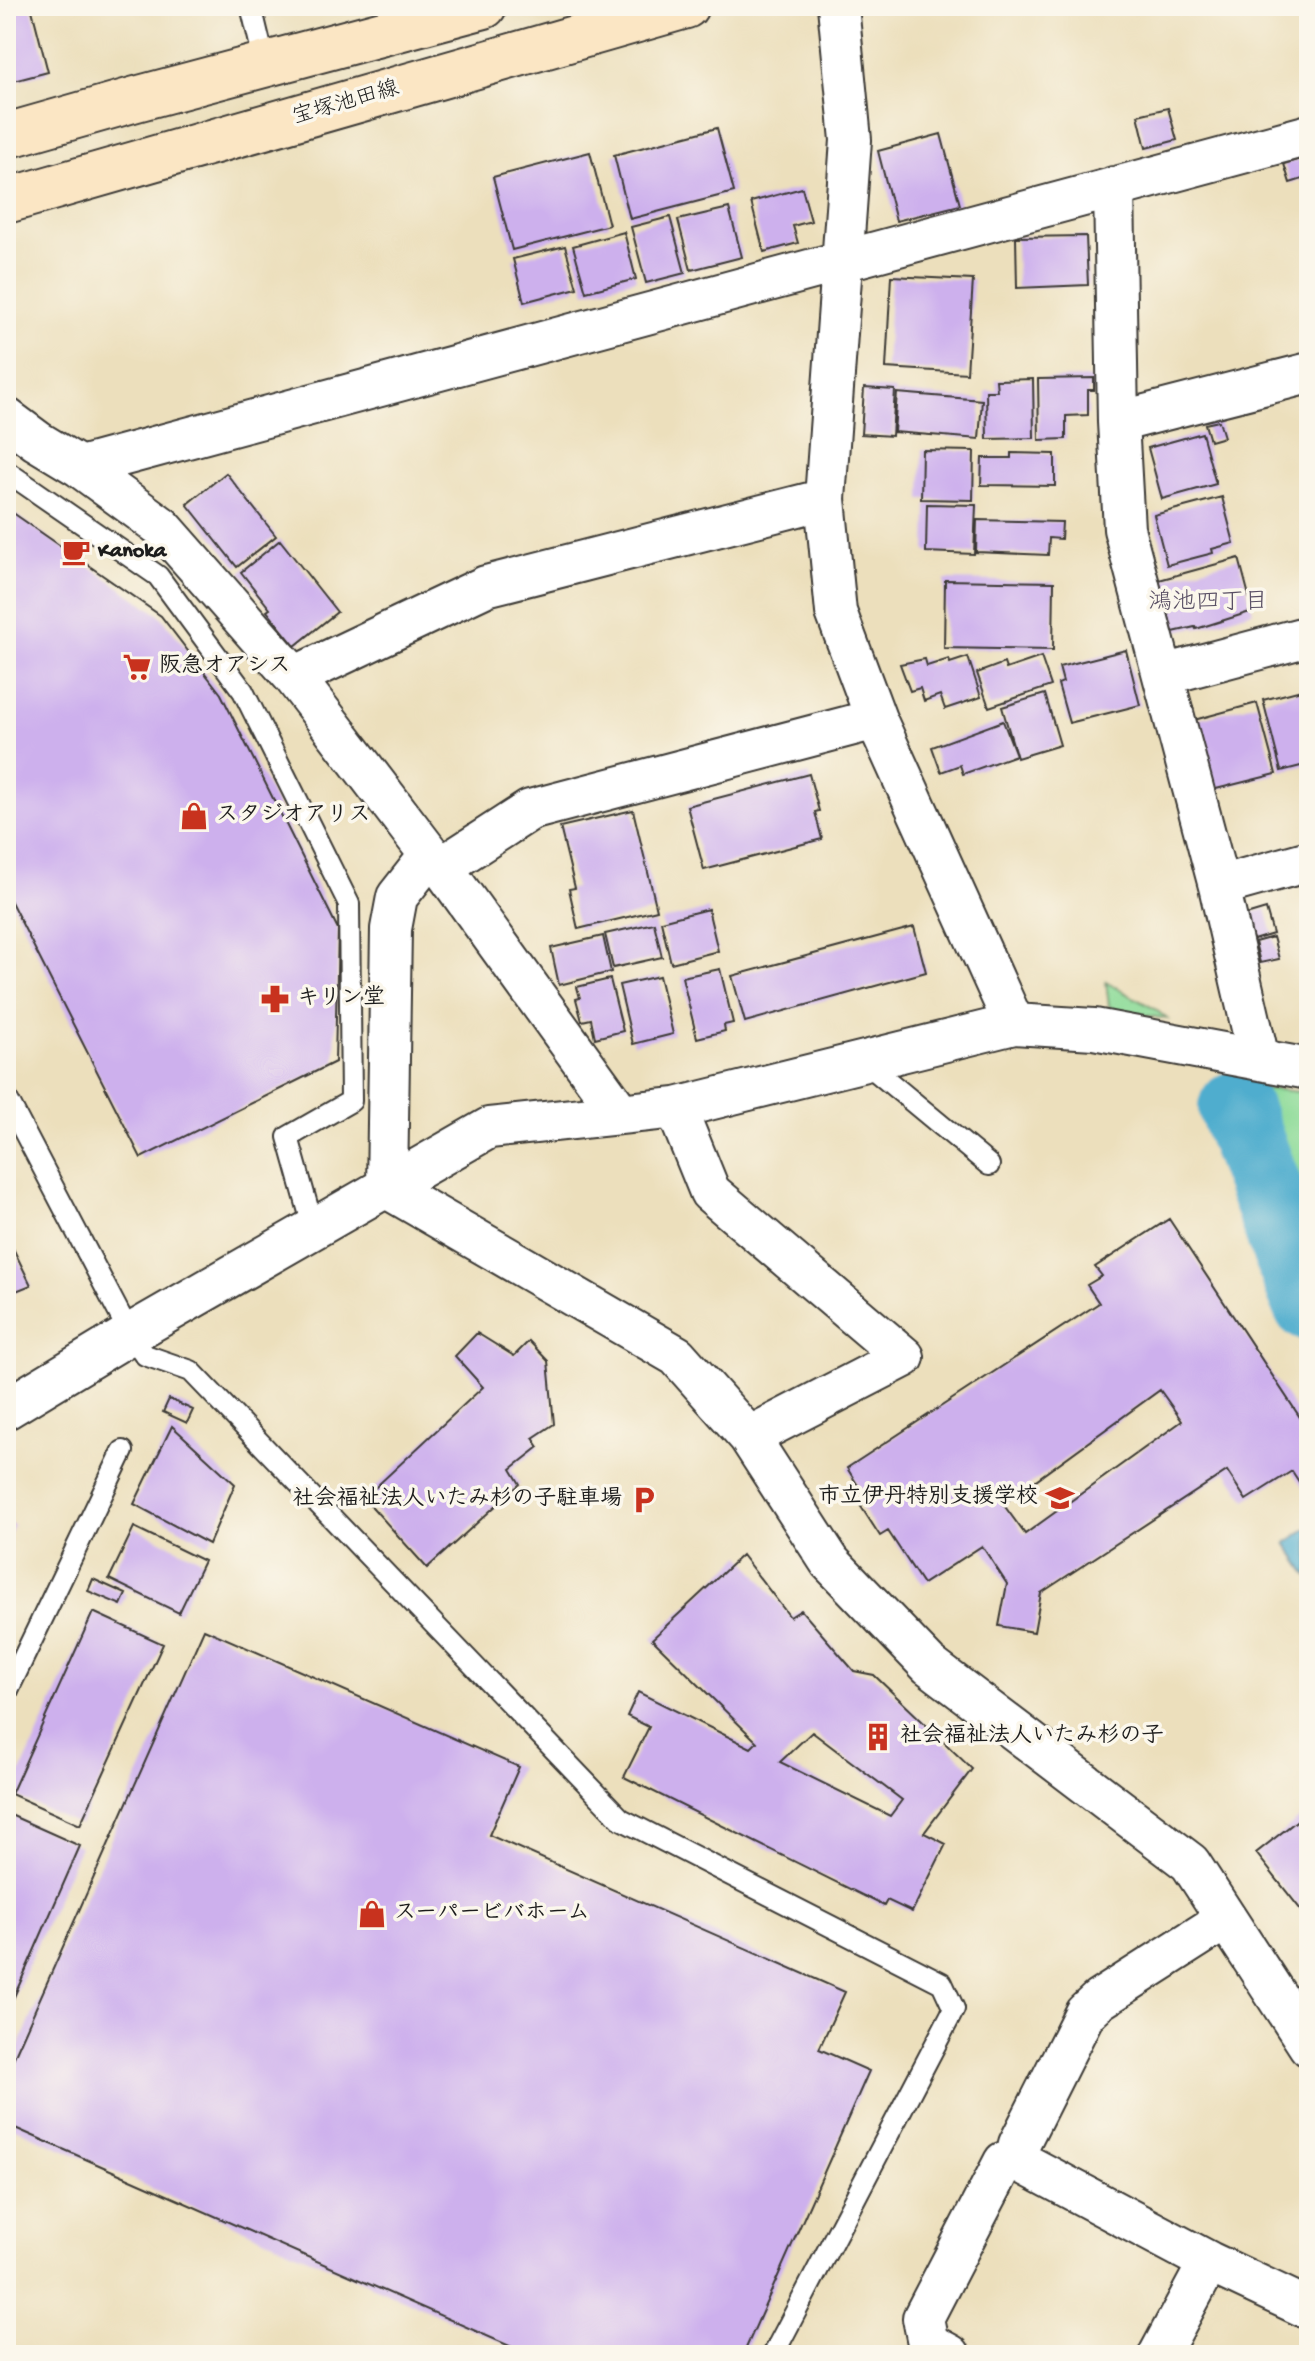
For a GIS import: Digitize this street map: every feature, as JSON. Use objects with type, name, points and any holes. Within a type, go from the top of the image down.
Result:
[{"type":"street","points":[[6,136],[484,6]]},
{"type":"street","name":"宝塚池田線","points":[[6,201],[686,6]]},
{"type":"street","points":[[838,6],[851,140],[825,499],[836,612],[876,719],[1014,1024]]},
{"type":"street","points":[[80,467],[1309,135]]},
{"type":"street","points":[[1114,187],[1118,422],[1124,529],[1219,886],[1259,1059]]},
{"type":"street","points":[[1118,422],[1309,373]]},
{"type":"street","points":[[6,418],[162,527],[294,677],[436,861],[620,1113]]},
{"type":"street","points":[[294,677],[486,586],[825,499]]},
{"type":"street","points":[[1163,675],[1309,636]]},
{"type":"street","points":[[387,1188],[391,929],[397,897],[436,861],[530,810],[876,719]]},
{"type":"street","points":[[1219,886],[1309,861]]},
{"type":"street","points":[[6,1409],[130,1334],[489,1128],[676,1108],[1014,1024],[1094,1029],[1309,1069]]},
{"type":"street","points":[[676,1108],[710,1192],[904,1357],[749,1437]]},
{"type":"street","points":[[387,1188],[677,1356],[749,1437],[830,1562],[929,1665],[1190,1863],[1309,2046]]},
{"type":"street","points":[[1015,2159],[1019,2144],[1085,2013],[1099,2000],[1226,1919]]},
{"type":"street","points":[[950,2355],[928,2343],[923,2318],[1004,2162],[1015,2159],[1209,2262],[1309,2309]]},
{"type":"street","points":[[1159,2355],[1209,2262]]},
{"type":"lane","points":[[251,6],[265,64]]},
{"type":"lane","points":[[6,471],[158,576],[243,691],[349,904],[351,1101],[288,1137],[314,1230]]},
{"type":"lane","points":[[870,1060],[878,1073],[989,1165]]},
{"type":"lane","points":[[6,1097],[130,1334],[145,1355],[191,1371],[621,1819],[942,1983],[954,2009],[773,2355]]},
{"type":"lane","points":[[6,1694],[123,1451]]},
{"type":"green space","points":[[1106,982],[1167,1019],[1115,1010],[1109,1006]]},
{"type":"green space","points":[[1261,1088],[1309,1093],[1309,1215]]},
{"type":"water","points":[[1309,1527],[1309,1577],[1286,1543]]},
{"type":"building","points":[[6,6],[31,6],[48,72],[6,83]]},
{"type":"building","points":[[1168,108],[1177,140],[1146,148],[1138,115]]},
{"type":"building","points":[[717,128],[734,192],[630,219],[614,155]]},
{"type":"building","points":[[941,134],[960,205],[896,221],[878,151]]},
{"type":"building","points":[[590,152],[609,225],[512,250],[493,177]]},
{"type":"building","points":[[1307,157],[1309,177],[1290,183],[1284,164]]},
{"type":"building","points":[[802,188],[811,221],[793,226],[798,243],[764,252],[751,202]]},
{"type":"building","points":[[729,208],[742,257],[691,270],[678,220]]},
{"type":"building","points":[[670,217],[685,273],[646,283],[631,227]]},
{"type":"building","points":[[624,232],[636,279],[586,292],[573,246]]},
{"type":"building","points":[[1086,236],[1088,285],[1017,288],[1016,237]]},
{"type":"building","points":[[565,246],[577,288],[524,302],[513,259]]},
{"type":"building","points":[[891,276],[973,280],[967,373],[886,368]]},
{"type":"building","points":[[1094,378],[1094,390],[1088,390],[1088,415],[1066,416],[1066,439],[1039,440],[1038,379]]},
{"type":"building","points":[[1033,379],[1034,438],[987,439],[986,391],[997,391],[996,380]]},
{"type":"building","points":[[864,388],[895,390],[892,436],[861,434]]},
{"type":"building","points":[[897,393],[982,400],[979,439],[894,432]]},
{"type":"building","points":[[1219,421],[1224,437],[1210,441],[1205,424]]},
{"type":"building","points":[[1202,433],[1216,484],[1162,499],[1148,448]]},
{"type":"building","points":[[922,450],[974,451],[973,500],[921,499]]},
{"type":"building","points":[[1011,453],[1055,454],[1055,486],[981,485],[982,458],[1011,458]]},
{"type":"building","points":[[226,473],[276,536],[237,567],[187,504]]},
{"type":"building","points":[[1222,497],[1234,543],[1212,549],[1213,553],[1167,565],[1154,515]]},
{"type":"building","points":[[927,504],[976,505],[974,554],[926,552]]},
{"type":"building","points":[[6,508],[161,616],[221,694],[338,929],[335,1062],[141,1158],[6,892]]},
{"type":"building","points":[[977,520],[1062,522],[1061,539],[1049,538],[1048,555],[976,552]]},
{"type":"building","points":[[280,540],[337,612],[295,646],[241,572]]},
{"type":"building","points":[[1239,558],[1253,611],[1196,629],[1173,632],[1159,580]]},
{"type":"building","points":[[945,580],[1054,582],[1053,650],[944,648]]},
{"type":"building","points":[[1126,650],[1140,705],[1069,723],[1058,684],[1063,682],[1059,667]]},
{"type":"building","points":[[968,657],[981,697],[945,709],[940,695],[924,701],[920,688],[910,691],[900,664],[925,659],[927,666]]},
{"type":"building","points":[[1041,657],[1051,686],[989,707],[977,673],[1004,663],[1006,669]]},
{"type":"building","points":[[1309,688],[1309,764],[1281,771],[1263,700]]},
{"type":"building","points":[[1045,694],[1060,745],[1017,758],[1002,707]]},
{"type":"building","points":[[1257,703],[1276,774],[1212,790],[1194,720]]},
{"type":"building","points":[[1003,721],[1016,755],[963,774],[960,765],[941,772],[932,747]]},
{"type":"building","points":[[809,774],[819,811],[815,812],[822,839],[704,870],[687,806]]},
{"type":"building","points":[[633,810],[657,910],[578,929],[569,889],[575,888],[560,827]]},
{"type":"building","points":[[708,909],[718,951],[671,963],[661,921]]},
{"type":"building","points":[[1266,909],[1273,934],[1253,940],[1246,915]]},
{"type":"building","points":[[654,923],[662,957],[613,968],[605,934]]},
{"type":"building","points":[[914,927],[926,972],[745,1022],[732,976]]},
{"type":"building","points":[[603,936],[611,972],[559,985],[551,948]]},
{"type":"building","points":[[1273,937],[1279,959],[1260,963],[1255,942]]},
{"type":"building","points":[[720,969],[733,1023],[724,1025],[725,1031],[697,1038],[682,977]]},
{"type":"building","points":[[659,976],[673,1034],[633,1044],[619,985]]},
{"type":"building","points":[[610,979],[623,1031],[595,1038],[591,1019],[582,1021],[576,999],[580,998],[577,987]]},
{"type":"building","points":[[1169,1219],[1309,1431],[1309,1485],[1303,1488],[1292,1471],[1246,1500],[1227,1471],[1041,1593],[1034,1632],[999,1626],[1007,1584],[982,1546],[923,1584],[888,1531],[880,1536],[860,1505],[867,1500],[847,1468],[1099,1303],[1087,1285],[1102,1276],[1095,1267]],"holes":[[[1160,1390],[1182,1421],[1025,1534],[1003,1504]]]},
{"type":"building","points":[[6,1234],[31,1285],[6,1295]]},
{"type":"building","points":[[477,1333],[514,1356],[529,1341],[548,1361],[554,1424],[533,1438],[539,1447],[511,1469],[520,1484],[427,1568],[364,1498],[483,1387],[455,1356]]},
{"type":"building","points":[[169,1399],[193,1410],[187,1423],[163,1412]]},
{"type":"building","points":[[172,1426],[235,1484],[209,1544],[134,1504]]},
{"type":"building","points":[[6,1522],[14,1525],[6,1543]]},
{"type":"building","points":[[134,1527],[204,1561],[179,1613],[109,1579]]},
{"type":"building","name":"社会福祉法人いたみ杉の子","points":[[742,1555],[790,1617],[801,1610],[854,1671],[874,1675],[972,1769],[924,1833],[946,1844],[912,1912],[887,1900],[884,1906],[624,1777],[649,1727],[627,1716],[638,1692],[751,1748],[757,1742],[652,1639]],"holes":[[[812,1732],[902,1800],[890,1816],[780,1762]]]},
{"type":"building","points":[[93,1579],[126,1594],[121,1605],[88,1591]]},
{"type":"building","points":[[93,1612],[163,1644],[80,1825],[11,1794]]},
{"type":"building","name":"スーパービバホーム","points":[[204,1629],[519,1767],[489,1835],[845,1992],[819,2049],[869,2071],[743,2355],[530,2355],[6,2124],[6,2075]]},
{"type":"building","points":[[6,1813],[80,1846],[6,2015]]},
{"type":"building","points":[[1304,1815],[1309,1821],[1309,1920],[1256,1853]]},
{"type":"waterway","points":[[1235,1108],[1309,1304]]},
{"type":"place","name":"Kanoka","points":[[76,552]]},
{"type":"place","name":"阪急オアシス","points":[[137,667]]},
{"type":"place","name":"スタジオアリス","points":[[194,816]]},
{"type":"place","name":"キリン堂","points":[[275,999]]},
{"type":"place","name":"市立伊丹特別支援学校","points":[[1060,1498]]},
{"type":"place","name":"社会福祉法人いたみ杉の子駐車場","points":[[644,1500]]},
{"type":"place","name":"社会福祉法人いたみ杉の子","points":[[878,1737]]},
{"type":"place","name":"スーパービバホーム","points":[[372,1914]]},
{"type":"district","name":"鴻池四丁目","points":[[1208,603]]}]
